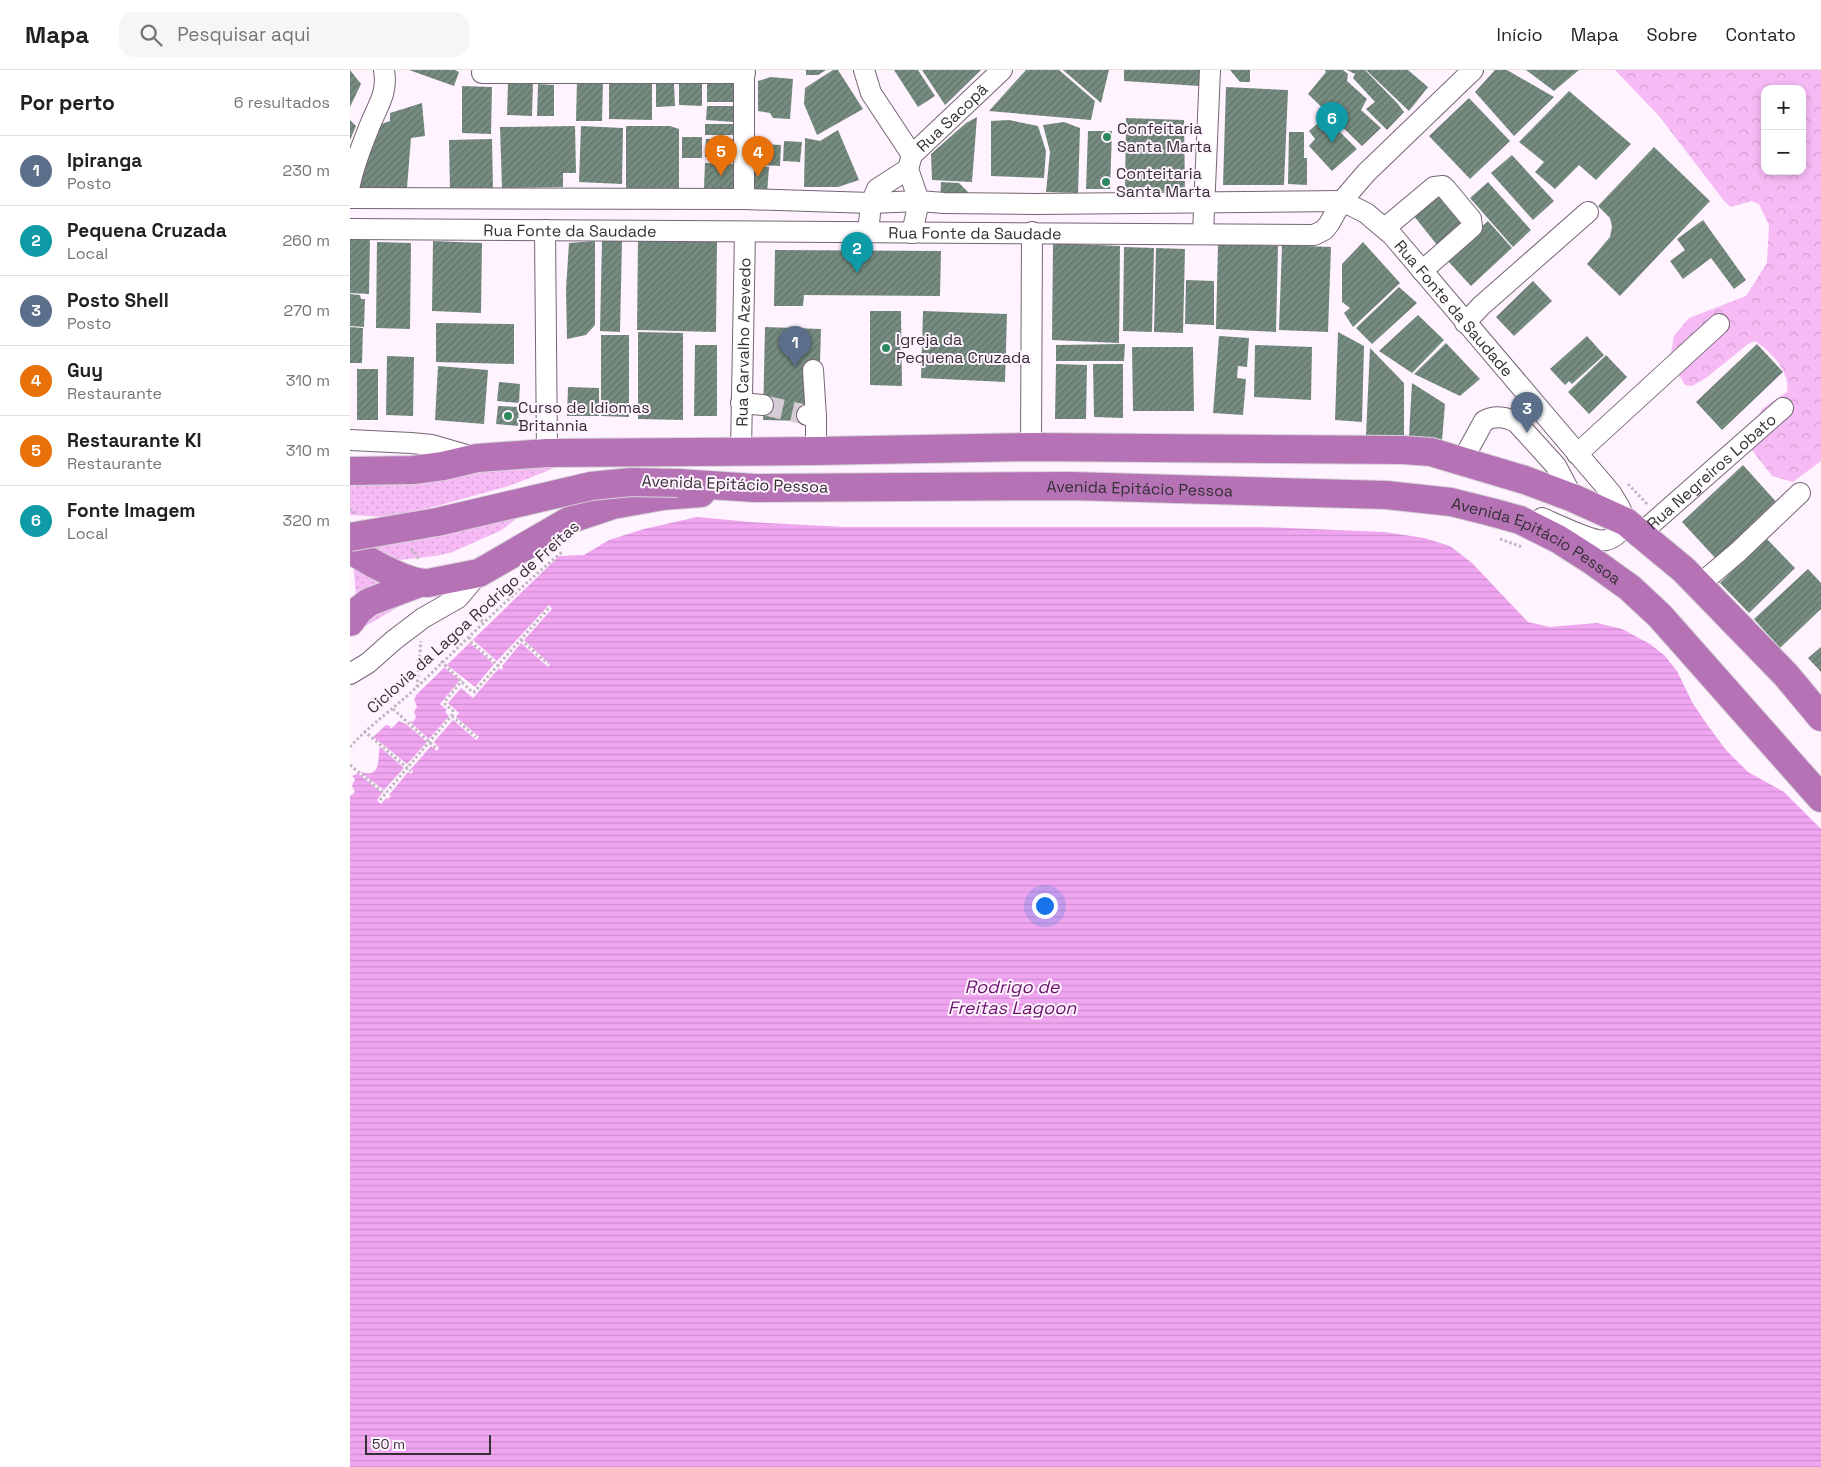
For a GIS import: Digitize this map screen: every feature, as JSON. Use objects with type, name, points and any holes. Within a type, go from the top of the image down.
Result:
[{"type":"highway","name":"Avenida Epitácio Pessoa","points":[[350,471],[413,470],[443,466],[477,458],[547,453],[816,452],[1031,447],[1403,450],[1431,452],[1525,480],[1640,522],[1679,566],[1786,675],[1821,717]]},
{"type":"highway","name":"Avenida Epitácio Pessoa","points":[[350,537],[437,522],[591,486],[630,482],[755,488],[1162,487],[1386,495],[1451,502],[1520,520],[1558,539],[1630,588],[1660,616],[1821,798]]},
{"type":"highway","points":[[350,622],[359,610],[369,602],[420,583],[479,573],[574,518],[613,506],[664,496],[755,488]]},
{"type":"highway","points":[[350,549],[376,565],[420,583]]},
{"type":"street","points":[[864,70],[871,93],[910,162]]},
{"type":"street","name":"Rua Sacopã","points":[[871,202],[878,189],[910,162],[1002,70]]},
{"type":"street","points":[[1203,234],[1210,70]]},
{"type":"street","points":[[1342,201],[1366,173],[1473,70]]},
{"type":"street","points":[[482,73],[744,72],[744,199]]},
{"type":"street","points":[[350,185],[362,145],[380,107],[386,77]]},
{"type":"street","name":"Rua Sacopã","points":[[910,162],[919,201]]},
{"type":"street","points":[[1385,228],[1434,187],[1443,186],[1446,189],[1471,219],[1472,227],[1422,271]]},
{"type":"street","name":"Rua Fonte da Saudade","points":[[350,198],[744,199],[1035,204],[1342,201],[1366,213],[1385,228],[1611,493],[1620,508],[1640,522]]},
{"type":"street","points":[[912,233],[919,201]]},
{"type":"street","name":"Rua Fonte da Saudade","points":[[350,229],[1314,235],[1324,230],[1329,224],[1342,201]]},
{"type":"street","points":[[868,233],[871,202]]},
{"type":"street","points":[[1465,323],[1481,306],[1588,212]]},
{"type":"street","points":[[545,230],[547,453]]},
{"type":"street","name":"Rua Carvalho Azevedo","points":[[740,451],[745,232]]},
{"type":"street","points":[[1031,447],[1032,232]]},
{"type":"street","points":[[1556,466],[1582,459],[1719,324]]},
{"type":"street","points":[[813,370],[811,416],[816,452]]},
{"type":"street","points":[[1517,423],[1520,386]]},
{"type":"street","points":[[741,404],[763,405]]},
{"type":"street","name":"Rua Negreiros Lobato","points":[[1451,502],[1476,500],[1502,502],[1581,535],[1602,541],[1608,540],[1640,522],[1783,408]]},
{"type":"street","points":[[1462,461],[1484,422],[1491,418],[1510,419],[1517,423],[1556,466],[1573,498]]},
{"type":"street","points":[[350,440],[411,442],[432,445],[477,458]]},
{"type":"street","points":[[1699,586],[1800,493]]},
{"type":"street","points":[[350,674],[368,663],[423,618],[458,598],[479,573]]},
{"type":"path","points":[[1622,477],[1640,522]]},
{"type":"path","points":[[1499,539],[1526,549]]},
{"type":"path","name":"Ciclovia da Lagoa Rodrigo de Freitas","points":[[350,747],[364,732],[393,709],[518,589],[568,547]]},
{"type":"path","points":[[441,661],[474,692],[500,666],[549,608]]},
{"type":"path","points":[[469,637],[472,642],[500,666]]},
{"type":"path","points":[[521,640],[548,664]]},
{"type":"path","points":[[380,800],[410,770],[452,716],[453,711],[445,704],[445,701],[462,681]]},
{"type":"path","points":[[393,709],[437,748]]},
{"type":"path","points":[[452,716],[476,737]]},
{"type":"path","points":[[364,732],[410,770]]},
{"type":"path","points":[[350,765],[385,794]]},
{"type":"green space","points":[[1615,70],[1821,70],[1821,461],[1793,482],[1772,476],[1748,445],[1748,438],[1762,409],[1787,392],[1786,377],[1783,370],[1767,351],[1755,341],[1748,344],[1706,378],[1692,386],[1685,385],[1670,359],[1674,336],[1689,318],[1746,296],[1767,263],[1769,225],[1759,204],[1752,201],[1731,207],[1725,202],[1659,116]]},
{"type":"green space","points":[[562,465],[509,486],[437,506],[389,517],[350,515],[350,483],[475,470]]},
{"type":"green space","points":[[553,492],[500,531],[450,553],[400,560],[374,554],[366,541]]},
{"type":"green space","points":[[353,561],[415,597],[359,630]]},
{"type":"water","name":"Rodrigo de Freitas Lagoon","points":[[697,517],[844,527],[1262,527],[1384,532],[1424,538],[1450,546],[1472,563],[1528,622],[1550,627],[1597,623],[1622,629],[1650,644],[1665,656],[1677,671],[1692,702],[1726,750],[1748,772],[1784,792],[1821,829],[1821,1467],[350,1467],[350,796],[355,792],[352,786],[355,779],[352,776],[361,772],[373,772],[376,769],[381,743],[373,737],[386,725],[390,726],[391,729],[399,721],[406,724],[410,721],[413,722],[416,717],[414,712],[417,707],[414,699],[415,696],[559,556],[584,555],[609,540],[644,529]]},
{"type":"pier","points":[[549,605],[552,609],[524,640],[550,664],[548,667],[521,643],[502,666],[503,668],[501,670],[499,668],[473,698],[461,688],[448,703],[459,713],[456,717],[479,737],[476,740],[453,720],[434,742],[439,748],[437,751],[431,746],[411,769],[413,771],[411,774],[408,772],[389,795],[391,796],[388,799],[386,798],[381,804],[377,800],[382,793],[359,774],[360,772],[384,790],[404,768],[379,746],[381,743],[407,764],[427,742],[406,724],[409,721],[429,739],[449,716],[445,712],[447,710],[440,704],[460,680],[445,668],[447,665],[475,687],[494,664],[470,643],[473,640],[497,661]]},
{"type":"building","points":[[350,70],[361,84],[350,107]]},
{"type":"building","points":[[409,70],[455,70],[459,72],[454,86]]},
{"type":"building","points":[[806,70],[826,70],[818,75],[806,75]]},
{"type":"building","points":[[833,70],[838,70],[863,109],[817,135],[804,104],[805,88]]},
{"type":"building","points":[[894,70],[918,70],[935,96],[918,107]]},
{"type":"building","points":[[922,70],[981,70],[945,105]]},
{"type":"building","points":[[1026,70],[1059,70],[1095,101],[1091,120],[989,111]]},
{"type":"building","points":[[1063,70],[1109,70],[1101,103]]},
{"type":"building","points":[[1124,70],[1200,70],[1199,86],[1124,81]]},
{"type":"building","points":[[1230,70],[1250,70],[1250,82],[1240,82]]},
{"type":"building","points":[[1325,70],[1343,70],[1348,74],[1347,81],[1367,99],[1361,110],[1381,128],[1362,146],[1308,94],[1326,72]]},
{"type":"building","points":[[1347,70],[1365,70],[1404,112],[1387,130],[1366,109],[1375,102],[1353,78],[1355,74]]},
{"type":"building","points":[[1366,70],[1408,70],[1428,87],[1409,111]]},
{"type":"building","points":[[1495,70],[1507,70],[1554,97],[1514,136],[1475,92]]},
{"type":"building","points":[[1526,70],[1579,70],[1554,91]]},
{"type":"building","points":[[771,77],[793,79],[790,119],[773,118],[770,113],[758,111],[758,81]]},
{"type":"building","points":[[577,80],[603,80],[602,121],[576,121]]},
{"type":"building","points":[[737,80],[736,102],[707,102],[707,81]]},
{"type":"building","points":[[508,82],[533,83],[532,116],[507,115]]},
{"type":"building","points":[[609,82],[652,83],[652,120],[609,119]]},
{"type":"building","points":[[656,83],[674,83],[675,106],[656,107]]},
{"type":"building","points":[[679,83],[702,83],[702,106],[679,105]]},
{"type":"building","points":[[538,84],[554,85],[554,116],[537,116]]},
{"type":"building","points":[[462,86],[492,87],[491,134],[462,133]]},
{"type":"building","points":[[1226,87],[1288,90],[1284,185],[1223,185]]},
{"type":"building","points":[[1569,91],[1631,144],[1596,180],[1579,165],[1555,189],[1535,172],[1544,162],[1519,142]]},
{"type":"building","points":[[1469,98],[1510,141],[1470,179],[1429,136]]},
{"type":"building","points":[[422,103],[425,136],[411,138],[407,188],[351,193],[370,128],[390,121],[390,113]]},
{"type":"building","points":[[707,106],[734,106],[734,122],[706,120]]},
{"type":"building","points":[[977,117],[972,182],[932,180],[931,154],[966,123]]},
{"type":"building","points":[[1325,117],[1357,149],[1332,171],[1309,146],[1315,139],[1309,131]]},
{"type":"building","points":[[1126,118],[1184,120],[1185,192],[1125,191]]},
{"type":"building","points":[[350,120],[356,126],[350,140]]},
{"type":"building","points":[[1009,120],[1038,126],[1046,151],[1044,178],[991,176],[991,121]]},
{"type":"building","points":[[1064,122],[1080,128],[1078,193],[1046,192],[1050,152],[1043,125]]},
{"type":"building","points":[[705,124],[737,124],[737,135],[705,135]]},
{"type":"building","points":[[575,126],[576,173],[563,173],[563,187],[502,188],[500,127]]},
{"type":"building","points":[[581,126],[623,128],[622,184],[579,182]]},
{"type":"building","points":[[626,126],[670,126],[679,129],[679,188],[626,188]]},
{"type":"building","points":[[838,130],[859,180],[838,187],[804,187],[805,138],[820,141]]},
{"type":"building","points":[[1088,131],[1112,131],[1110,189],[1086,189]]},
{"type":"building","points":[[1289,132],[1304,132],[1304,158],[1307,158],[1307,185],[1288,184]]},
{"type":"building","points":[[682,137],[702,137],[702,158],[682,158]]},
{"type":"building","points":[[492,139],[493,191],[450,191],[449,140]]},
{"type":"building","points":[[706,139],[738,139],[738,158],[705,157]]},
{"type":"building","points":[[784,141],[802,142],[800,162],[783,161]]},
{"type":"building","points":[[763,144],[781,145],[780,166],[762,165]]},
{"type":"building","points":[[1654,147],[1710,201],[1620,296],[1587,264],[1610,237],[1612,227],[1610,218],[1598,206]]},
{"type":"building","points":[[1512,155],[1554,201],[1533,220],[1491,173]]},
{"type":"building","points":[[705,163],[737,164],[736,189],[704,188]]},
{"type":"building","points":[[748,166],[769,167],[767,194],[747,193]]},
{"type":"building","points":[[941,182],[959,183],[978,202],[940,202]]},
{"type":"building","points":[[1488,182],[1531,230],[1513,247],[1470,198]]},
{"type":"building","points":[[1442,193],[1442,201],[1466,230],[1441,250],[1414,216]]},
{"type":"building","points":[[1703,220],[1746,280],[1734,289],[1711,258],[1683,279],[1670,261],[1685,250],[1677,239]]},
{"type":"building","points":[[1488,221],[1512,248],[1471,286],[1446,259]]},
{"type":"building","points":[[350,238],[370,239],[369,294],[350,293]]},
{"type":"building","points":[[638,240],[717,242],[716,332],[637,330]]},
{"type":"building","points":[[433,241],[482,243],[481,313],[432,311]]},
{"type":"building","points":[[595,241],[595,325],[586,335],[567,339],[566,289],[569,243]]},
{"type":"building","points":[[602,241],[622,241],[620,332],[600,331]]},
{"type":"building","points":[[377,242],[411,243],[410,329],[376,328]]},
{"type":"building","points":[[1363,242],[1400,283],[1353,327],[1344,313],[1350,308],[1342,302],[1342,264]]},
{"type":"building","points":[[1053,243],[1120,246],[1119,343],[1052,340]]},
{"type":"building","points":[[1218,243],[1278,246],[1276,332],[1216,329]]},
{"type":"building","points":[[1282,245],[1331,247],[1328,332],[1279,330]]},
{"type":"building","points":[[1124,247],[1154,248],[1152,332],[1123,331]]},
{"type":"building","points":[[1156,248],[1185,249],[1183,333],[1154,332]]},
{"type":"building","points":[[775,250],[941,251],[940,296],[804,295],[803,306],[774,306]]},
{"type":"building","points":[[1186,280],[1214,281],[1214,325],[1185,324]]},
{"type":"building","points":[[1533,281],[1552,301],[1514,336],[1496,317]]},
{"type":"building","points":[[1399,287],[1417,303],[1372,344],[1356,328]]},
{"type":"building","points":[[350,294],[360,295],[361,299],[365,299],[364,327],[350,326]]},
{"type":"building","name":"Igreja da Pequena Cruzada","points":[[870,311],[901,311],[902,386],[870,385]]},
{"type":"building","points":[[923,311],[1007,314],[1005,382],[921,378]]},
{"type":"building","points":[[1418,315],[1444,340],[1412,373],[1379,351]]},
{"type":"building","points":[[436,323],[514,324],[514,364],[436,362]]},
{"type":"building","points":[[350,327],[363,328],[362,363],[350,363]]},
{"type":"building","points":[[765,327],[821,329],[820,363],[807,421],[763,420]]},
{"type":"building","points":[[638,332],[683,333],[683,420],[638,419]]},
{"type":"building","points":[[1338,332],[1364,346],[1362,422],[1335,420]]},
{"type":"building","points":[[601,335],[629,335],[629,417],[601,416]]},
{"type":"building","points":[[1219,336],[1249,338],[1247,367],[1238,366],[1237,378],[1246,379],[1243,415],[1213,413]]},
{"type":"building","points":[[1587,336],[1604,355],[1572,384],[1569,381],[1565,385],[1550,369]]},
{"type":"building","points":[[1446,343],[1480,379],[1460,396],[1414,374]]},
{"type":"building","points":[[1125,344],[1124,361],[1056,361],[1056,345]]},
{"type":"building","points":[[1757,344],[1783,372],[1722,430],[1696,402]]},
{"type":"building","points":[[695,345],[717,345],[717,416],[694,416]]},
{"type":"building","points":[[1255,345],[1312,347],[1311,400],[1254,397]]},
{"type":"building","points":[[1132,347],[1193,347],[1194,411],[1133,411]]},
{"type":"building","points":[[1370,348],[1404,383],[1404,437],[1366,435]]},
{"type":"building","points":[[1606,355],[1627,377],[1589,414],[1568,392]]},
{"type":"building","points":[[387,356],[414,357],[413,416],[386,415]]},
{"type":"building","points":[[1056,364],[1087,365],[1086,419],[1055,419]]},
{"type":"building","points":[[1093,364],[1123,364],[1123,418],[1094,417]]},
{"type":"building","points":[[438,366],[488,370],[484,424],[435,420]]},
{"type":"building","points":[[357,369],[378,369],[378,420],[357,420]]},
{"type":"building","points":[[499,382],[520,384],[519,403],[497,401]]},
{"type":"building","points":[[1412,383],[1445,404],[1442,440],[1409,436]]},
{"type":"building","points":[[568,387],[599,388],[599,416],[567,416]]},
{"type":"building","name":"Curso de Idiomas Britannia","points":[[498,406],[519,407],[518,426],[496,424]]},
{"type":"building","points":[[1743,465],[1779,505],[1718,561],[1682,522]]},
{"type":"building","points":[[1766,538],[1795,568],[1749,613],[1720,583]]},
{"type":"building","points":[[1808,569],[1821,583],[1821,609],[1780,648],[1754,619]]},
{"type":"building","points":[[1821,647],[1821,672],[1808,658]]},
{"type":"tunnel","points":[[763,405],[807,415]]},
{"type":"place","name":"Confeitaria Santa Marta","points":[[1107,137]]},
{"type":"place","name":"Fonte Imagem","points":[[1332,143]]},
{"type":"place","name":"Restaurante KI","points":[[721,176]]},
{"type":"place","name":"Guy","points":[[758,177]]},
{"type":"place","name":"Conteitaria Santa Marta","points":[[1106,182]]},
{"type":"place","name":"Pequena Cruzada","points":[[857,273]]},
{"type":"place","name":"Igreja da Pequena Cruzada","points":[[886,348]]},
{"type":"place","name":"Ipiranga","points":[[795,367]]},
{"type":"place","name":"Curso de Idiomas Britannia","points":[[508,416]]},
{"type":"place","name":"Posto Shell","points":[[1527,433]]}]
